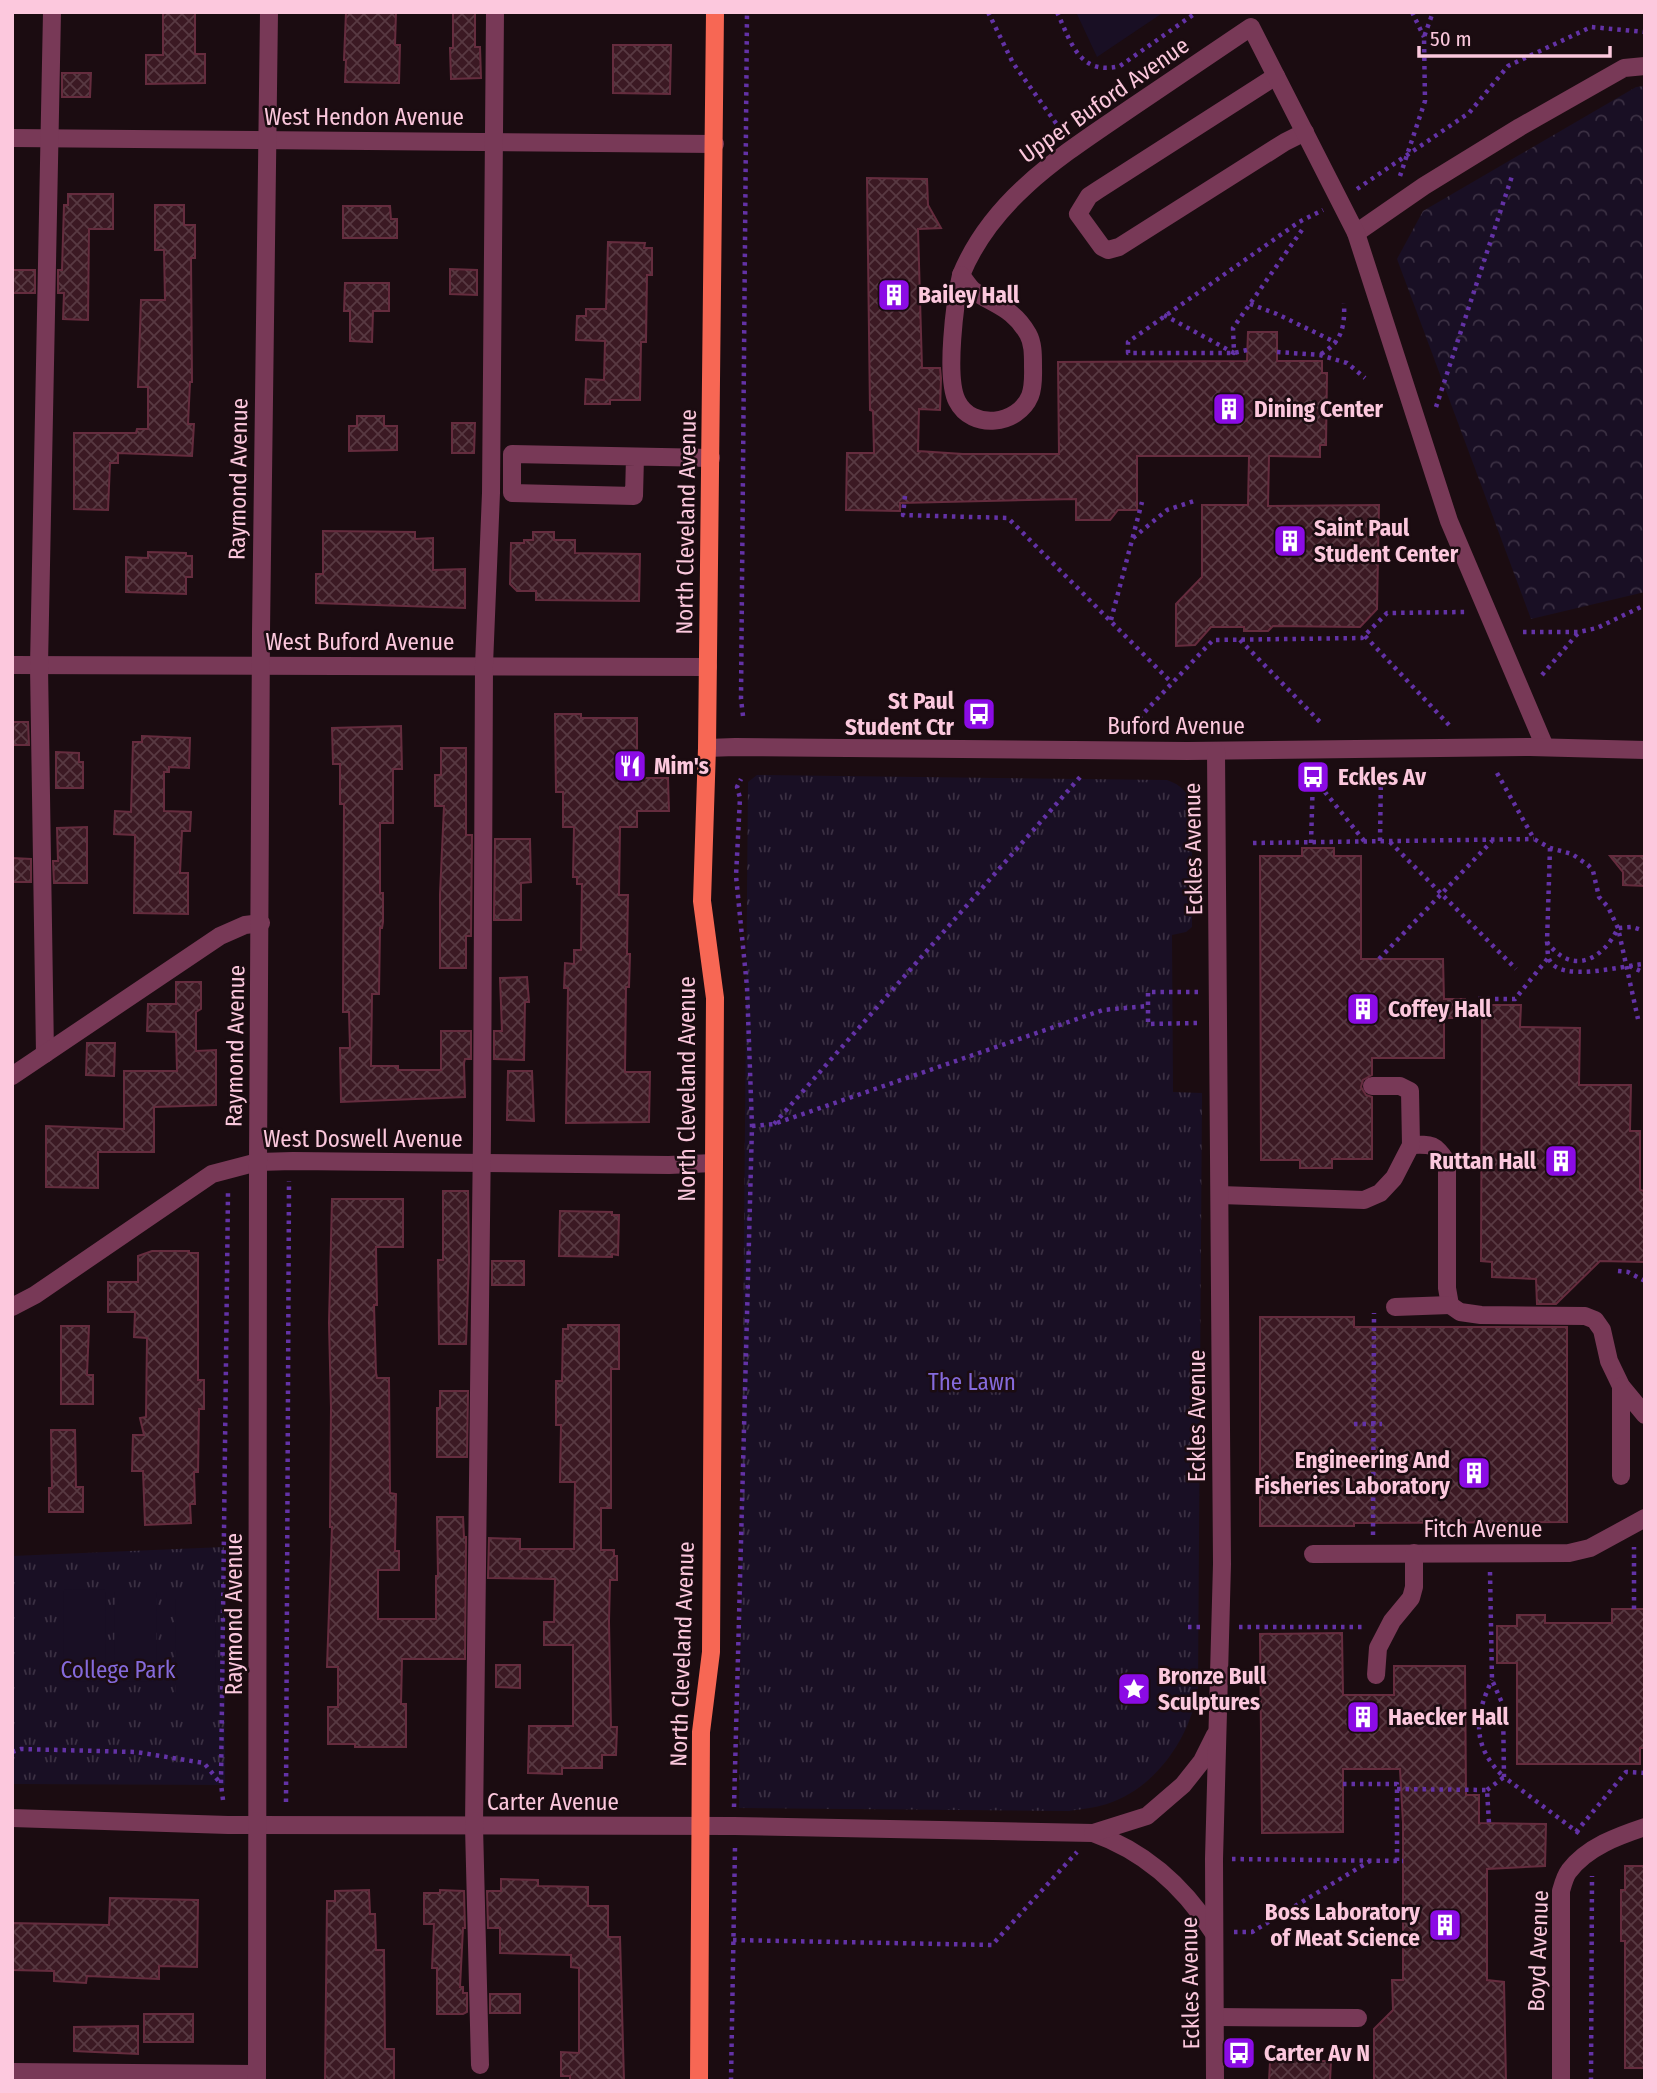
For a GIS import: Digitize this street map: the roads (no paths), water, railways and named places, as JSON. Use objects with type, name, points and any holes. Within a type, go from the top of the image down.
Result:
[{"type":"main road","name":"North Cleveland Avenue","points":[[699,2081],[701,1732],[711,1652],[715,998],[702,901],[708,748],[715,12]]},
{"type":"street","points":[[45,1054],[39,666],[52,12]]},
{"type":"street","name":"Raymond Avenue","points":[[257,2077],[260,667],[269,12]]},
{"type":"street","points":[[480,2065],[474,1826],[482,1164],[484,665],[491,493],[495,12]]},
{"type":"street","name":"Upper Buford Avenue","points":[[961,275],[973,290],[990,298],[1014,316],[1029,335],[1033,348],[1033,383],[1030,397],[1020,412],[1006,420],[991,422],[975,418],[962,409],[956,400],[953,385],[953,317],[961,275],[971,250],[1019,191],[1073,148],[1251,27],[1356,233],[1449,521],[1545,747]]},
{"type":"street","points":[[1356,233],[1424,186],[1520,127],[1623,68],[1645,66]]},
{"type":"street","points":[[1276,76],[1089,196],[1078,214],[1102,247],[1108,250],[1119,247],[1305,132]]},
{"type":"street","name":"West Hendon Avenue","points":[[12,138],[715,144]]},
{"type":"street","points":[[512,493],[512,454],[711,458]]},
{"type":"street","points":[[491,493],[634,496],[635,457]]},
{"type":"street","name":"West Buford Avenue","points":[[12,665],[708,667]]},
{"type":"street","name":"Buford Avenue","points":[[708,748],[1216,751],[1545,747],[1645,750]]},
{"type":"street","name":"Eckles Avenue","points":[[1215,2081],[1214,1859],[1222,1626],[1216,751]]},
{"type":"street","points":[[12,1076],[220,936],[244,925],[261,923]]},
{"type":"street","points":[[1220,1195],[1364,1200],[1380,1193],[1394,1178],[1411,1144],[1410,1091],[1400,1086],[1372,1086]]},
{"type":"street","points":[[1411,1144],[1430,1144],[1439,1150],[1447,1162],[1447,1288],[1450,1305]]},
{"type":"street","name":"West Doswell Avenue","points":[[12,1307],[35,1295],[212,1174],[258,1162],[713,1163]]},
{"type":"street","points":[[1395,1307],[1450,1305],[1460,1312],[1481,1315],[1585,1316],[1595,1320],[1602,1330],[1609,1361],[1620,1386],[1645,1415]]},
{"type":"street","points":[[1620,1386],[1621,1476]]},
{"type":"street","name":"Fitch Avenue","points":[[1313,1554],[1569,1553],[1590,1548],[1645,1518]]},
{"type":"street","points":[[1376,1675],[1378,1648],[1392,1621],[1411,1598],[1414,1587],[1414,1553]]},
{"type":"street","name":"Carter Avenue","points":[[1093,1833],[1147,1816],[1183,1786],[1202,1761],[1217,1730]]},
{"type":"street","name":"Carter Avenue","points":[[12,1818],[259,1825],[734,1826],[1093,1833],[1116,1841],[1161,1872],[1181,1889],[1213,1932]]},
{"type":"street","name":"Boyd Avenue","points":[[1561,2081],[1561,1891],[1567,1872],[1584,1855],[1618,1836],[1645,1827]]},
{"type":"street","points":[[1215,2017],[1358,2018]]},
{"type":"street","points":[[12,2071],[257,2077]]},
{"type":"place","name":"Bailey Hall","points":[[894,295]]},
{"type":"place","name":"Dining Center","points":[[1229,409]]},
{"type":"place","name":"Saint Paul Student Center","points":[[1290,541]]},
{"type":"place","name":"St Paul Student Ctr","points":[[979,714]]},
{"type":"place","name":"Mim's","points":[[630,766]]},
{"type":"place","name":"Eckles Av","points":[[1313,777]]},
{"type":"place","name":"Coffey Hall","points":[[1363,1009]]},
{"type":"place","name":"Ruttan Hall","points":[[1561,1161]]},
{"type":"place","name":"Engineering And Fisheries Laboratory","points":[[1474,1473]]},
{"type":"place","name":"Bronze Bull Sculptures","points":[[1134,1689]]},
{"type":"place","name":"Haecker Hall","points":[[1363,1717]]},
{"type":"place","name":"Boss Laboratory of Meat Science","points":[[1445,1925]]},
{"type":"place","name":"Carter Av N","points":[[1239,2053]]},
{"type":"park label","name":"The Lawn","points":[[972,1382]]},
{"type":"park label","name":"College Park","points":[[118,1670]]}]
